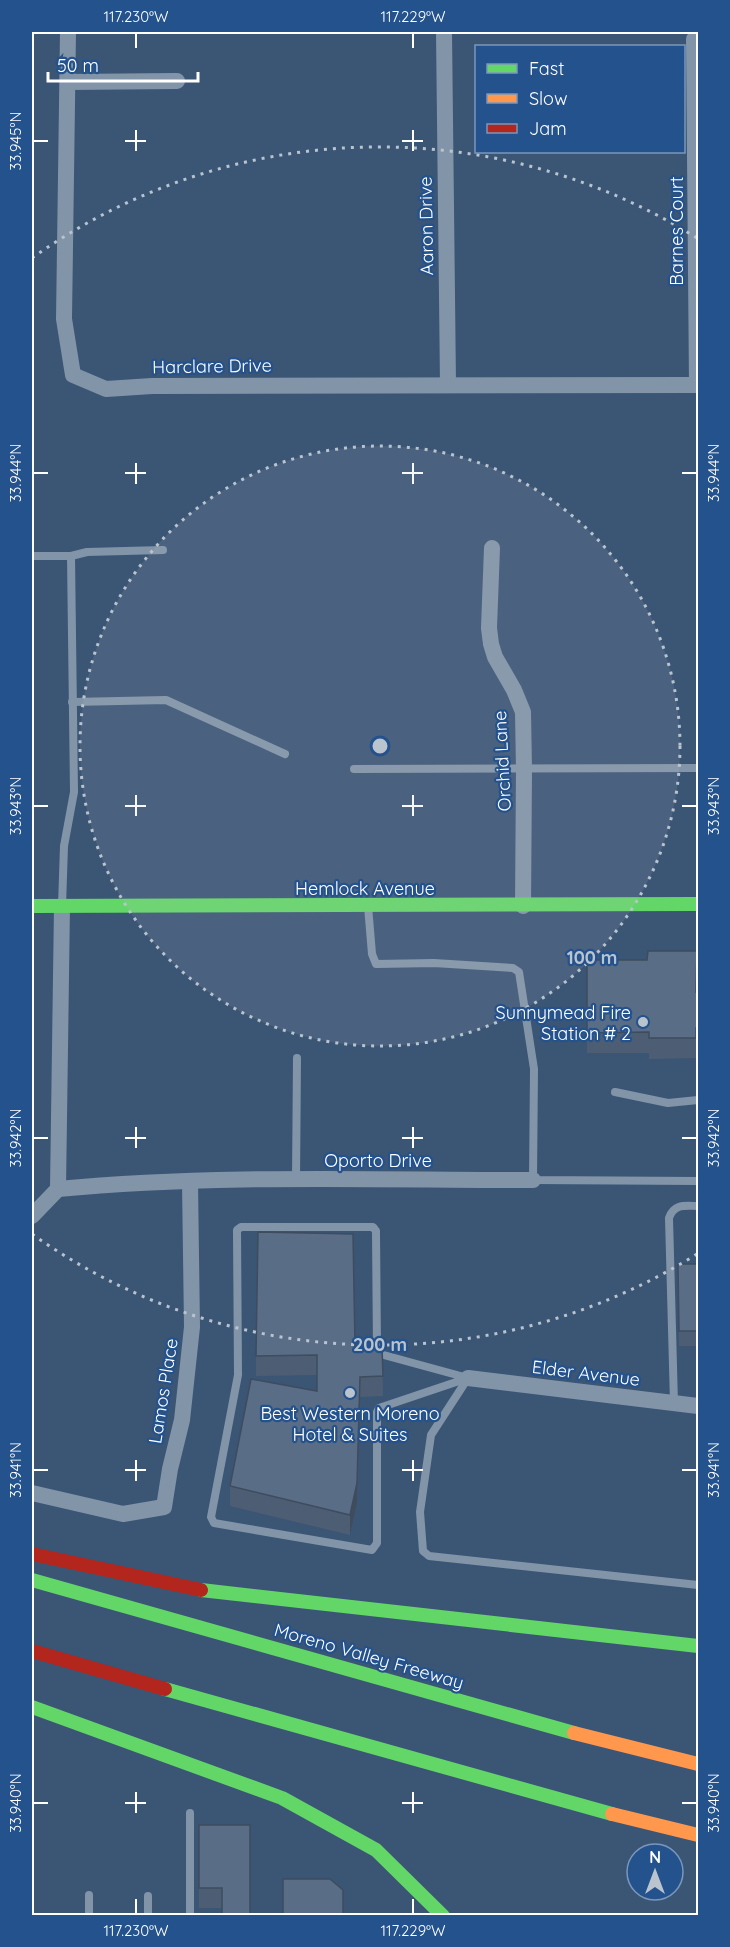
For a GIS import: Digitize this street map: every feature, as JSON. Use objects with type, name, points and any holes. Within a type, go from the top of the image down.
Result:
[{"type":"main road","name":"Hemlock Avenue","points":[[32,906],[699,904]]},
{"type":"main road","points":[[32,1554],[213,1593],[699,1646]]},
{"type":"main road","name":"Moreno Valley Freeway","points":[[32,1580],[611,1743],[699,1764]]},
{"type":"main road","points":[[32,1651],[594,1810],[699,1835]]},
{"type":"main road","points":[[32,1707],[282,1798],[376,1850],[443,1916]]},
{"type":"street","name":"Harclare Drive","points":[[68,32],[64,319],[72,375],[106,389],[152,386],[698,385]]},
{"type":"street","name":"Aaron Drive","points":[[444,32],[448,384]]},
{"type":"street","name":"Barnes Court","points":[[694,39],[698,385]]},
{"type":"street","points":[[69,82],[177,81]]},
{"type":"street","name":"Orchid Lane","points":[[492,548],[489,628],[491,644],[495,657],[514,690],[523,712],[523,906]]},
{"type":"street","points":[[32,1216],[58,1189],[62,906]]},
{"type":"street","name":"Oporto Drive","points":[[58,1189],[124,1183],[533,1180]]},
{"type":"street","name":"Lamos Place","points":[[32,1493],[123,1514],[164,1507],[170,1469],[182,1420],[192,1327],[190,1182]]},
{"type":"street","name":"Elder Avenue","points":[[468,1378],[699,1406]]},
{"type":"lane","points":[[32,556],[163,550]]},
{"type":"lane","points":[[62,906],[64,846],[74,792],[71,556]]},
{"type":"lane","points":[[72,702],[166,700],[285,754]]},
{"type":"lane","points":[[354,769],[699,768]]},
{"type":"lane","points":[[368,906],[372,954],[376,964],[434,963],[490,966],[513,968],[519,972],[534,1069],[533,1180]]},
{"type":"lane","points":[[296,1180],[297,1058]]},
{"type":"lane","points":[[615,1092],[668,1103],[699,1100]]},
{"type":"lane","name":"Oporto Drive","points":[[533,1180],[699,1181]]},
{"type":"lane","points":[[674,1403],[669,1218],[672,1211],[680,1206],[699,1206]]},
{"type":"lane","points":[[241,1227],[373,1227],[376,1231],[377,1351],[380,1354],[468,1378],[379,1408],[377,1412],[377,1543],[372,1550],[214,1523],[211,1517],[238,1375],[237,1230],[241,1227]]},
{"type":"lane","points":[[468,1378],[431,1435],[420,1512],[423,1551],[429,1556],[699,1585]]},
{"type":"lane","points":[[190,1813],[190,1916]]},
{"type":"lane","points":[[89,1895],[89,1916]]},
{"type":"lane","points":[[148,1896],[148,1916]]},
{"type":"building","name":"Sunnymead Fire Station # 2","points":[[648,951],[697,951],[696,992],[699,992],[699,1028],[696,1028],[696,1038],[649,1038],[649,1032],[587,1033],[587,960],[647,960]]},
{"type":"building","name":"Best Western Moreno Hotel & Suites","points":[[258,1232],[353,1234],[355,1345],[382,1347],[383,1376],[360,1377],[357,1483],[350,1515],[230,1486],[251,1379],[317,1391],[317,1355],[256,1356]]},
{"type":"building","points":[[678,1264],[699,1264],[699,1331],[679,1331]]},
{"type":"building","points":[[199,1825],[250,1825],[250,1916],[222,1916],[222,1888],[199,1888]]},
{"type":"building","points":[[283,1879],[330,1879],[343,1890],[343,1916],[283,1916]]},
{"type":"traffic: fast","points":[[32,906],[698,904]]},
{"type":"traffic: fast","points":[[32,1580],[574,1733]]},
{"type":"traffic: fast","points":[[201,1590],[698,1646]]},
{"type":"traffic: fast","points":[[165,1689],[612,1814]]},
{"type":"traffic: fast","points":[[32,1707],[282,1798],[376,1850],[443,1916]]},
{"type":"traffic: slow","points":[[574,1733],[698,1764]]},
{"type":"traffic: slow","points":[[612,1814],[698,1835]]},
{"type":"traffic: jam","points":[[32,1554],[201,1590]]},
{"type":"traffic: jam","points":[[32,1651],[165,1689]]},
{"type":"place","name":"Sunnymead Fire Station # 2","points":[[643,1022]]},
{"type":"place","name":"Best Western Moreno Hotel & Suites","points":[[350,1393]]}]
